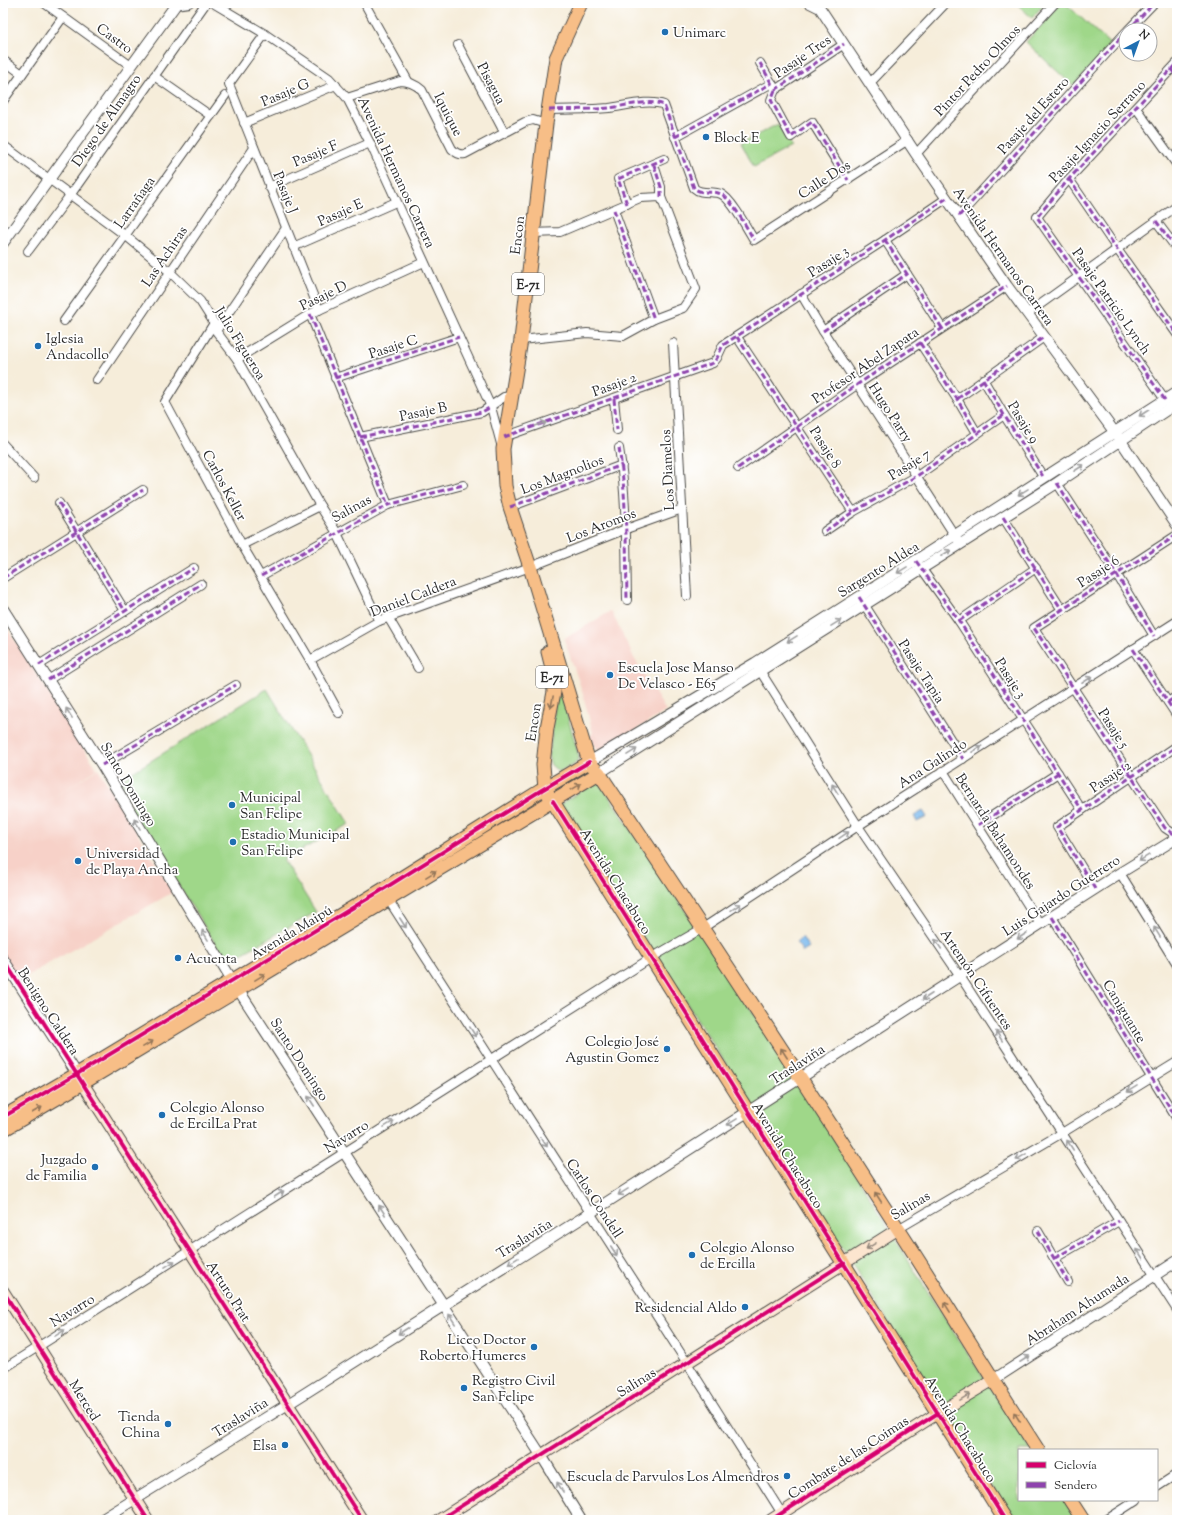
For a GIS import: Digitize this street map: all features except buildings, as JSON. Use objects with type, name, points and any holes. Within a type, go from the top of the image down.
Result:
[{"type":"main road","name":"Encon","points":[[581,3],[556,58],[546,124],[521,340],[503,443],[505,486],[510,507],[530,567],[589,762]]},
{"type":"main road","name":"Encon","points":[[530,567],[552,668],[554,692],[547,728],[543,765],[544,789]]},
{"type":"main road","name":"E-71","points":[[589,762],[599,773]]},
{"type":"main road","name":"Avenida Maipú","points":[[385,895],[544,789],[589,762]]},
{"type":"main road","name":"Avenida Maipú","points":[[3,1130],[80,1079],[385,895],[553,801],[599,773]]},
{"type":"main road","points":[[599,773],[703,928],[801,1079],[1037,1449]]},
{"type":"main road","name":"Avenida Chacabuco","points":[[544,789],[553,801],[1005,1520]]},
{"type":"main road","name":"Avenida Maipú","points":[[3,1117],[80,1079]]},
{"type":"main road","name":"Arturo Prat","points":[[80,1079],[362,1520]]},
{"type":"main road","name":"Salinas","points":[[439,1520],[898,1229]]},
{"type":"main road","name":"Merced","points":[[3,1291],[148,1520]]},
{"type":"main road","name":"Combate de las Coimas","points":[[771,1520],[784,1517],[938,1413],[992,1380]]},
{"type":"main road","points":[[1071,1501],[1083,1520]]},
{"type":"street","name":"Castro","points":[[44,3],[131,66]]},
{"type":"street","points":[[174,4],[189,3]]},
{"type":"street","name":"Diego de Almagro","points":[[28,251],[71,194],[206,3]]},
{"type":"street","name":"Avenida Hermanos Carrera","points":[[213,3],[264,34],[329,78],[347,98],[370,143],[491,407],[503,443]]},
{"type":"street","name":"Avenida Hermanos Carrera","points":[[810,3],[822,5],[844,44],[946,198],[1027,314],[1121,441],[1177,525]]},
{"type":"street","points":[[870,84],[946,3]]},
{"type":"street","name":"Pintor Pedro Olmos","points":[[916,154],[1055,3]]},
{"type":"street","points":[[1136,22],[1154,3]]},
{"type":"street","name":"Diego de Almagro","points":[[5,236],[49,179],[174,4]]},
{"type":"street","points":[[347,98],[390,83],[408,81],[366,6]]},
{"type":"street","points":[[3,101],[63,17]]},
{"type":"street","name":"Pasaje J","points":[[264,34],[229,84],[319,310]]},
{"type":"street","name":"Pasaje del Estero","points":[[959,216],[1118,41]]},
{"type":"street","name":"Pasaje Tres","points":[[675,137],[773,86],[844,44]]},
{"type":"street","name":"Pisagua","points":[[458,46],[504,132]]},
{"type":"street","points":[[3,60],[22,74]]},
{"type":"street","points":[[760,63],[773,86],[770,100],[791,137],[812,122],[848,180]]},
{"type":"street","points":[[1174,66],[1177,77]]},
{"type":"street","name":"Pasaje Ignacio Serrano","points":[[1037,217],[1069,179],[1174,66]]},
{"type":"street","points":[[154,76],[211,116]]},
{"type":"street","name":"Iquique","points":[[408,81],[415,84],[422,90],[452,149],[458,154],[465,154],[529,120],[546,124]]},
{"type":"street","name":"Pasaje G","points":[[244,123],[336,85]]},
{"type":"street","name":"Larrañaga","points":[[64,321],[225,96]]},
{"type":"street","points":[[549,110],[608,108],[659,103],[664,105],[675,137]]},
{"type":"street","points":[[1136,108],[1177,165]]},
{"type":"street","name":"Calle Dos","points":[[675,137],[692,186],[697,191],[718,193],[727,198],[754,240],[908,140]]},
{"type":"street","name":"Pasaje F","points":[[270,187],[370,143]]},
{"type":"street","name":"Julio Figueroa","points":[[3,145],[126,236],[170,272],[200,302],[237,359],[336,533],[379,621]]},
{"type":"street","name":"Las Achiras","points":[[97,380],[254,148]]},
{"type":"street","points":[[627,204],[618,179],[664,160]]},
{"type":"street","points":[[521,340],[587,333],[623,336],[654,319],[683,308],[696,289],[661,197],[661,187],[654,165]]},
{"type":"street","points":[[1069,179],[1177,334]]},
{"type":"street","points":[[534,233],[560,232],[640,198],[661,197]]},
{"type":"street","name":"Pasaje 3","points":[[723,345],[885,240],[946,198]]},
{"type":"street","name":"Pasaje E","points":[[293,247],[396,202]]},
{"type":"street","points":[[1027,314],[1177,206]]},
{"type":"street","points":[[614,210],[654,319]]},
{"type":"street","name":"Pasaje Patricio Lynch","points":[[1037,217],[1165,400]]},
{"type":"street","points":[[1156,221],[1177,249]]},
{"type":"street","name":"Carlos Keller","points":[[286,228],[215,327],[165,402],[242,545],[310,660],[339,713]]},
{"type":"street","points":[[885,240],[942,328]]},
{"type":"street","name":"Pasaje D","points":[[237,359],[310,314],[424,262]]},
{"type":"street","points":[[823,331],[907,274]]},
{"type":"street","name":"Profesor Abel Zapata","points":[[738,468],[858,384],[1007,286]]},
{"type":"street","name":"Hugo Parry","points":[[801,294],[823,331],[958,540]]},
{"type":"street","points":[[310,314],[388,505]]},
{"type":"street","name":"Pasaje C","points":[[335,378],[459,337]]},
{"type":"street","name":"Pasaje 8","points":[[737,337],[853,512]]},
{"type":"street","points":[[957,399],[1044,337]]},
{"type":"street","name":"Los Diamelos","points":[[674,343],[674,375],[687,596]]},
{"type":"street","points":[[920,343],[957,399],[977,433]]},
{"type":"street","name":"Pasaje 2","points":[[503,443],[674,375],[712,363],[717,358],[723,345]]},
{"type":"street","name":"Pasaje 9","points":[[983,379],[1044,478]]},
{"type":"street","name":"Sargento Aldea","points":[[599,773],[757,667],[958,540],[1044,478],[1177,392]]},
{"type":"street","points":[[491,407],[504,398],[512,396]]},
{"type":"street","points":[[614,399],[617,430]]},
{"type":"street","name":"Sargento Aldea","points":[[958,540],[1002,517],[1121,441],[1177,403]]},
{"type":"street","name":"Pasaje B","points":[[360,437],[482,412],[491,407]]},
{"type":"street","name":"Pasaje 7","points":[[826,530],[853,512],[917,476],[1004,415]]},
{"type":"street","points":[[3,444],[34,478]]},
{"type":"street","points":[[619,448],[622,465],[626,528],[627,600]]},
{"type":"street","name":"Los Magnolios","points":[[510,507],[622,465]]},
{"type":"street","points":[[1057,482],[1117,575],[1154,636]]},
{"type":"street","name":"Salinas","points":[[261,576],[388,505],[463,485]]},
{"type":"street","points":[[3,578],[143,490]]},
{"type":"street","points":[[59,503],[125,611]]},
{"type":"street","name":"Salinas","points":[[242,545],[320,506]]},
{"type":"street","name":"Los Aromos","points":[[530,567],[626,528],[682,509]]},
{"type":"street","points":[[1002,517],[1062,610]]},
{"type":"street","name":"Pasaje 6","points":[[1034,628],[1177,535]]},
{"type":"street","name":"Pasaje 3","points":[[919,565],[959,621],[1082,810]]},
{"type":"street","name":"Daniel Caldera","points":[[310,660],[388,617],[530,567]]},
{"type":"street","points":[[39,666],[194,568]]},
{"type":"street","points":[[959,621],[1036,568]]},
{"type":"street","points":[[48,680],[201,584]]},
{"type":"street","name":"Pasaje Tapia","points":[[862,601],[963,759]]},
{"type":"street","name":"Santo Domingo","points":[[3,609],[102,765],[235,985],[581,1520]]},
{"type":"street","points":[[388,617],[418,668]]},
{"type":"street","name":"Ana Galindo","points":[[703,928],[858,826],[1177,621]]},
{"type":"street","name":"Pasaje 5","points":[[1034,628],[1130,778],[1164,828],[1177,837]]},
{"type":"street","points":[[1133,650],[1177,716]]},
{"type":"street","name":"Sargento Aldea","points":[[589,762],[757,667]]},
{"type":"street","name":"Artemón Cifuentes","points":[[757,667],[858,826],[960,976],[1177,1310]]},
{"type":"street","points":[[102,765],[236,685]]},
{"type":"street","points":[[1168,702],[1177,696]]},
{"type":"street","name":"Pasaje 2","points":[[1095,889],[1057,827],[1177,746]]},
{"type":"street","name":"Bernarda Bahamondes","points":[[943,771],[1040,924]]},
{"type":"street","points":[[978,825],[1058,773]]},
{"type":"street","name":"Luis Gajardo Guerrero","points":[[960,976],[1120,872],[1177,837]]},
{"type":"street","points":[[1120,872],[1177,965]]},
{"type":"street","name":"Carlos Condell","points":[[385,895],[687,1363],[784,1517]]},
{"type":"street","name":"Caniguante","points":[[1052,917],[1177,1119]]},
{"type":"street","name":"Navarro","points":[[3,1369],[651,958],[703,928]]},
{"type":"street","name":"Benigno Caldera","points":[[3,959],[80,1079]]},
{"type":"street","name":"Traslaviña","points":[[101,1520],[590,1213],[960,976]]},
{"type":"street","name":"Salinas","points":[[898,1229],[1062,1133],[1177,1062]]},
{"type":"street","points":[[1054,1258],[1119,1221]]},
{"type":"street","points":[[1038,1231],[1068,1282]]},
{"type":"street","name":"Abraham Ahumada","points":[[992,1380],[1177,1261]]},
{"type":"street","points":[[1158,1486],[1177,1474]]},
{"type":"street","points":[[1106,1520],[1135,1501]]},
{"type":"shaded area","name":"Escuela Jose Manso De Velasco - E65","points":[[611,611],[634,658],[666,711],[600,753],[589,737],[593,733],[582,691],[564,639]]},
{"type":"shaded area","name":"Universidad de Playa Ancha","points":[[3,622],[97,769],[15,822],[98,769],[173,892],[18,981],[3,957]]},
{"type":"green space","points":[[1016,3],[1045,3],[1032,18]]},
{"type":"green space","points":[[1061,3],[1065,3],[1111,45],[1073,86],[1026,42]]},
{"type":"green space","points":[[778,124],[791,147],[754,167],[741,143]]},
{"type":"green space","name":"Estadio Municipal San Felipe","points":[[267,689],[349,824],[283,860],[316,912],[227,962],[129,807],[134,804],[120,780]]},
{"type":"green space","points":[[561,693],[579,757],[575,764],[559,772],[551,765],[549,759],[555,704]]},
{"type":"green space","points":[[598,780],[798,1080],[933,1301],[1030,1449],[1018,1449],[1018,1501],[1065,1501],[1077,1520],[1013,1520],[755,1108],[558,806]]},
{"type":"water","points":[[923,811],[927,817],[917,822],[914,816]]},
{"type":"water","points":[[802,937],[809,948],[803,952],[796,942]]},
{"type":"marked path","points":[[1136,22],[1154,3]]},
{"type":"marked path","points":[[959,216],[1118,41]]},
{"type":"marked path","points":[[775,90],[844,44]]},
{"type":"marked path","points":[[760,63],[773,86]]},
{"type":"marked path","points":[[1165,400],[1037,217],[1069,179],[1177,63]]},
{"type":"marked path","points":[[1171,69],[1177,77]]},
{"type":"marked path","points":[[675,137],[772,83]]},
{"type":"marked path","points":[[775,90],[771,100],[791,137],[812,122],[848,180]]},
{"type":"marked path","points":[[549,110],[602,109],[645,103],[658,103],[664,105],[694,188],[700,191],[721,194],[730,201],[754,240]]},
{"type":"marked path","points":[[627,204],[618,179],[664,159]]},
{"type":"marked path","points":[[654,165],[661,187],[661,197]]},
{"type":"marked path","points":[[1069,179],[1177,334]]},
{"type":"marked path","points":[[504,437],[713,363],[723,345],[947,198]]},
{"type":"marked path","points":[[614,210],[654,319]]},
{"type":"marked path","points":[[1156,221],[1177,249]]},
{"type":"marked path","points":[[885,240],[942,328]]},
{"type":"marked path","points":[[823,331],[907,274]]},
{"type":"marked path","points":[[738,468],[858,384],[1007,286]]},
{"type":"marked path","points":[[310,314],[388,505]]},
{"type":"marked path","points":[[335,378],[459,337]]},
{"type":"marked path","points":[[737,337],[853,512]]},
{"type":"marked path","points":[[957,399],[1044,337]]},
{"type":"marked path","points":[[920,343],[957,399],[977,433]]},
{"type":"marked path","points":[[983,379],[1044,478]]},
{"type":"marked path","points":[[614,399],[617,430]]},
{"type":"marked path","points":[[360,437],[482,412],[491,407]]},
{"type":"marked path","points":[[825,531],[853,512],[917,476],[1004,415]]},
{"type":"marked path","points":[[619,448],[625,505],[627,600]]},
{"type":"marked path","points":[[510,507],[622,465]]},
{"type":"marked path","points":[[1057,483],[1117,575],[1154,636]]},
{"type":"marked path","points":[[261,576],[388,505],[463,485]]},
{"type":"marked path","points":[[3,578],[143,490]]},
{"type":"marked path","points":[[59,503],[125,611]]},
{"type":"marked path","points":[[1003,517],[1062,610]]},
{"type":"marked path","points":[[1177,535],[1034,628],[1165,828],[1177,836]]},
{"type":"marked path","points":[[916,561],[959,621],[1082,810]]},
{"type":"marked path","points":[[39,665],[194,568]]},
{"type":"marked path","points":[[959,621],[1036,568]]},
{"type":"marked path","points":[[48,680],[201,584]]},
{"type":"marked path","points":[[859,597],[963,759]]},
{"type":"marked path","points":[[1133,649],[1177,716]]},
{"type":"marked path","points":[[102,765],[236,685]]},
{"type":"marked path","points":[[1168,702],[1177,696]]},
{"type":"marked path","points":[[1095,889],[1057,827],[1177,746]]},
{"type":"marked path","points":[[978,825],[1058,773]]},
{"type":"marked path","points":[[1052,917],[1177,1119]]},
{"type":"marked path","points":[[1055,1258],[1119,1221]]},
{"type":"marked path","points":[[1038,1231],[1068,1282]]},
{"type":"cycle path","points":[[3,1117],[382,890],[589,762]]},
{"type":"cycle path","points":[[553,801],[1005,1520]]},
{"type":"cycle path","points":[[3,959],[362,1520]]},
{"type":"cycle path","points":[[439,1520],[844,1263]]},
{"type":"cycle path","points":[[3,1291],[148,1520]]},
{"type":"cycle path","points":[[771,1520],[938,1413]]},
{"type":"place","name":"Unimarc","points":[[665,32]]},
{"type":"place","name":"Block E","points":[[706,137]]},
{"type":"place","name":"Iglesia Andacollo","points":[[38,346]]},
{"type":"place","name":"Escuela Jose Manso De Velasco - E65","points":[[610,675]]},
{"type":"place","name":"Municipal San Felipe","points":[[232,805]]},
{"type":"place","name":"Estadio Municipal San Felipe","points":[[233,842]]},
{"type":"place","name":"Universidad de Playa Ancha","points":[[78,861]]},
{"type":"place","name":"Acuenta","points":[[178,958]]},
{"type":"place","name":"Colegio José Agustin Gomez","points":[[667,1049]]},
{"type":"place","name":"Colegio Alonso de ErcilLa Prat","points":[[162,1115]]},
{"type":"place","name":"Juzgado de Familia","points":[[95,1167]]},
{"type":"place","name":"Colegio Alonso de Ercilla","points":[[692,1255]]},
{"type":"place","name":"Residencial Aldo","points":[[745,1307]]},
{"type":"place","name":"Liceo Doctor Roberto Humeres","points":[[534,1347]]},
{"type":"place","name":"Registro Civil San Felipe","points":[[464,1388]]},
{"type":"place","name":"Tienda China","points":[[168,1424]]},
{"type":"place","name":"Elsa","points":[[285,1445]]},
{"type":"place","name":"Escuela de Parvulos Los Almendros","points":[[787,1476]]}]
